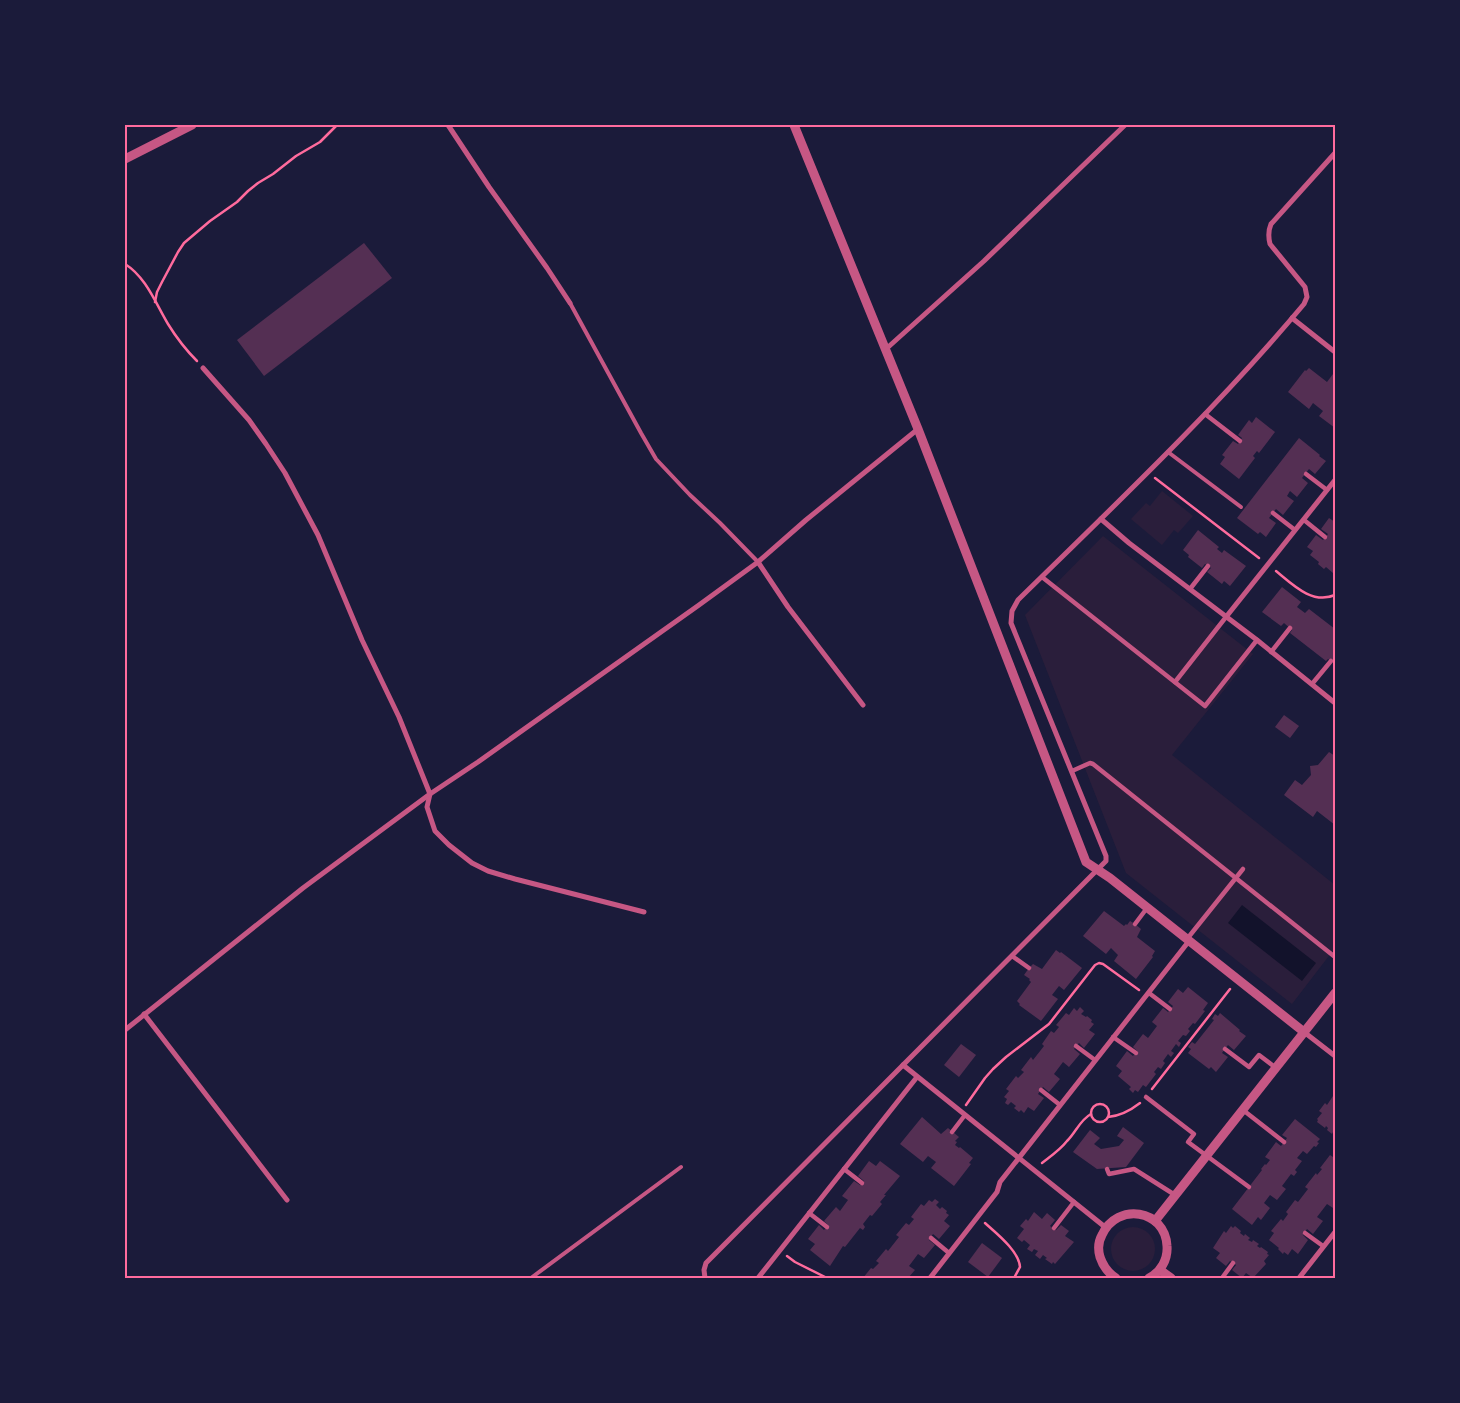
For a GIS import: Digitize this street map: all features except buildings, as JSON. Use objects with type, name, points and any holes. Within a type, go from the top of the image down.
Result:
[{"type":"street","points":[[125,159],[192,125]]},
{"type":"street","points":[[448,125],[489,187],[548,268],[570,304]]},
{"type":"street","points":[[794,125],[918,429],[1086,862],[1110,878],[1335,1056]]},
{"type":"street","points":[[886,349],[984,261],[1125,125]]},
{"type":"street","points":[[705,1278],[704,1270],[706,1263],[1106,861],[1106,856],[1012,622],[1012,610],[1018,600],[1205,414],[1304,304],[1306,297],[1305,288],[1270,244],[1268,230],[1271,224],[1335,153]]},
{"type":"street","points":[[1292,318],[1335,352]]},
{"type":"street","points":[[203,368],[249,420],[285,473],[318,535],[362,640],[400,717],[430,794],[427,807],[435,831],[472,863],[488,871],[644,912]]},
{"type":"street","points":[[1205,414],[1240,441]]},
{"type":"street","points":[[125,1030],[303,888],[430,794],[758,562],[806,520],[918,429]]},
{"type":"street","points":[[1306,474],[1327,490]]},
{"type":"street","points":[[1175,682],[1335,480]]},
{"type":"street","points":[[1274,513],[1296,530]]},
{"type":"street","points":[[1101,519],[1129,543],[1257,640],[1335,703]]},
{"type":"street","points":[[1304,520],[1325,537]]},
{"type":"street","points":[[758,562],[788,607],[863,706]]},
{"type":"street","points":[[1190,590],[1208,566]]},
{"type":"street","points":[[1042,577],[1205,706],[1257,640]]},
{"type":"street","points":[[1271,652],[1290,628]]},
{"type":"street","points":[[1312,684],[1331,661]]},
{"type":"street","points":[[1072,771],[1093,764],[1335,956]]},
{"type":"street","points":[[930,1278],[997,1192],[1000,1182],[1018,1158],[1243,869]]},
{"type":"street","points":[[1135,924],[1148,908]]},
{"type":"street","points":[[1012,956],[1029,968]]},
{"type":"street","points":[[1155,1221],[1335,993]]},
{"type":"street","points":[[1147,994],[1170,1009]]},
{"type":"street","points":[[144,1014],[287,1200]]},
{"type":"street","points":[[1113,1037],[1136,1053]]},
{"type":"street","points":[[1076,1046],[1095,1060]]},
{"type":"street","points":[[1225,1049],[1249,1067],[1259,1055],[1276,1068]]},
{"type":"street","points":[[903,1065],[1105,1227]]},
{"type":"street","points":[[758,1278],[917,1077]]},
{"type":"street","points":[[1041,1090],[1060,1105]]},
{"type":"street","points":[[1146,1097],[1194,1134],[1188,1142],[1249,1187]]},
{"type":"street","points":[[1243,1110],[1284,1142]]},
{"type":"street","points":[[952,1132],[963,1114]]},
{"type":"street","points":[[1107,1168],[1109,1174],[1134,1169],[1175,1195]]},
{"type":"street","points":[[844,1169],[862,1183]]},
{"type":"street","points":[[1054,1228],[1074,1202]]},
{"type":"street","points":[[1112,1277],[1103,1265],[1098,1253],[1100,1239],[1105,1227],[1113,1219],[1134,1213],[1145,1215],[1155,1221],[1167,1239],[1166,1260],[1160,1270],[1150,1278]]},
{"type":"street","points":[[809,1214],[826,1227]]},
{"type":"street","points":[[1298,1278],[1335,1232]]},
{"type":"street","points":[[1305,1233],[1323,1246]]},
{"type":"street","points":[[930,1238],[949,1253]]},
{"type":"street","points":[[1222,1278],[1234,1263]]},
{"type":"street","points":[[1160,1270],[1171,1278]]},
{"type":"lane","points":[[570,304],[656,459],[758,562]]},
{"type":"lane","points":[[1168,452],[1241,507]]},
{"type":"lane","points":[[531,1278],[681,1167]]},
{"type":"path","points":[[155,302],[157,292],[184,243],[210,220],[238,202],[258,183],[274,174],[296,156],[320,142],[337,125]]},
{"type":"path","points":[[125,264],[142,279],[179,340],[203,368]]},
{"type":"path","points":[[1148,472],[1308,595],[1326,598],[1335,596]]},
{"type":"path","points":[[963,1114],[985,1078],[1006,1057],[1049,1024],[1095,965],[1103,964],[1147,994]]},
{"type":"path","points":[[1091,1114],[1094,1120],[1103,1122],[1108,1117],[1132,1109],[1143,1101],[1237,979]]},
{"type":"path","points":[[1033,1170],[1061,1148],[1083,1119],[1091,1114],[1093,1107],[1097,1104],[1106,1106],[1108,1117]]},
{"type":"path","points":[[978,1217],[1003,1240],[1018,1258],[1020,1267],[1014,1278]]},
{"type":"path","points":[[780,1250],[795,1262],[827,1278]]},
{"type":"shaded area","points":[[1162,491],[1193,516],[1178,533],[1174,530],[1162,545],[1131,519],[1146,503],[1150,506]]},
{"type":"shaded area","points":[[1103,536],[1253,654],[1172,755],[1335,885],[1335,948],[1292,1004],[1126,873],[1025,615]]},
{"type":"shaded area","points":[[1242,905],[1316,963],[1302,981],[1228,923]]},
{"type":"shaded area","points":[[1133,1227],[1145,1231],[1151,1237],[1155,1249],[1151,1261],[1145,1267],[1133,1271],[1121,1267],[1115,1261],[1111,1249],[1115,1237],[1121,1231]]}]
